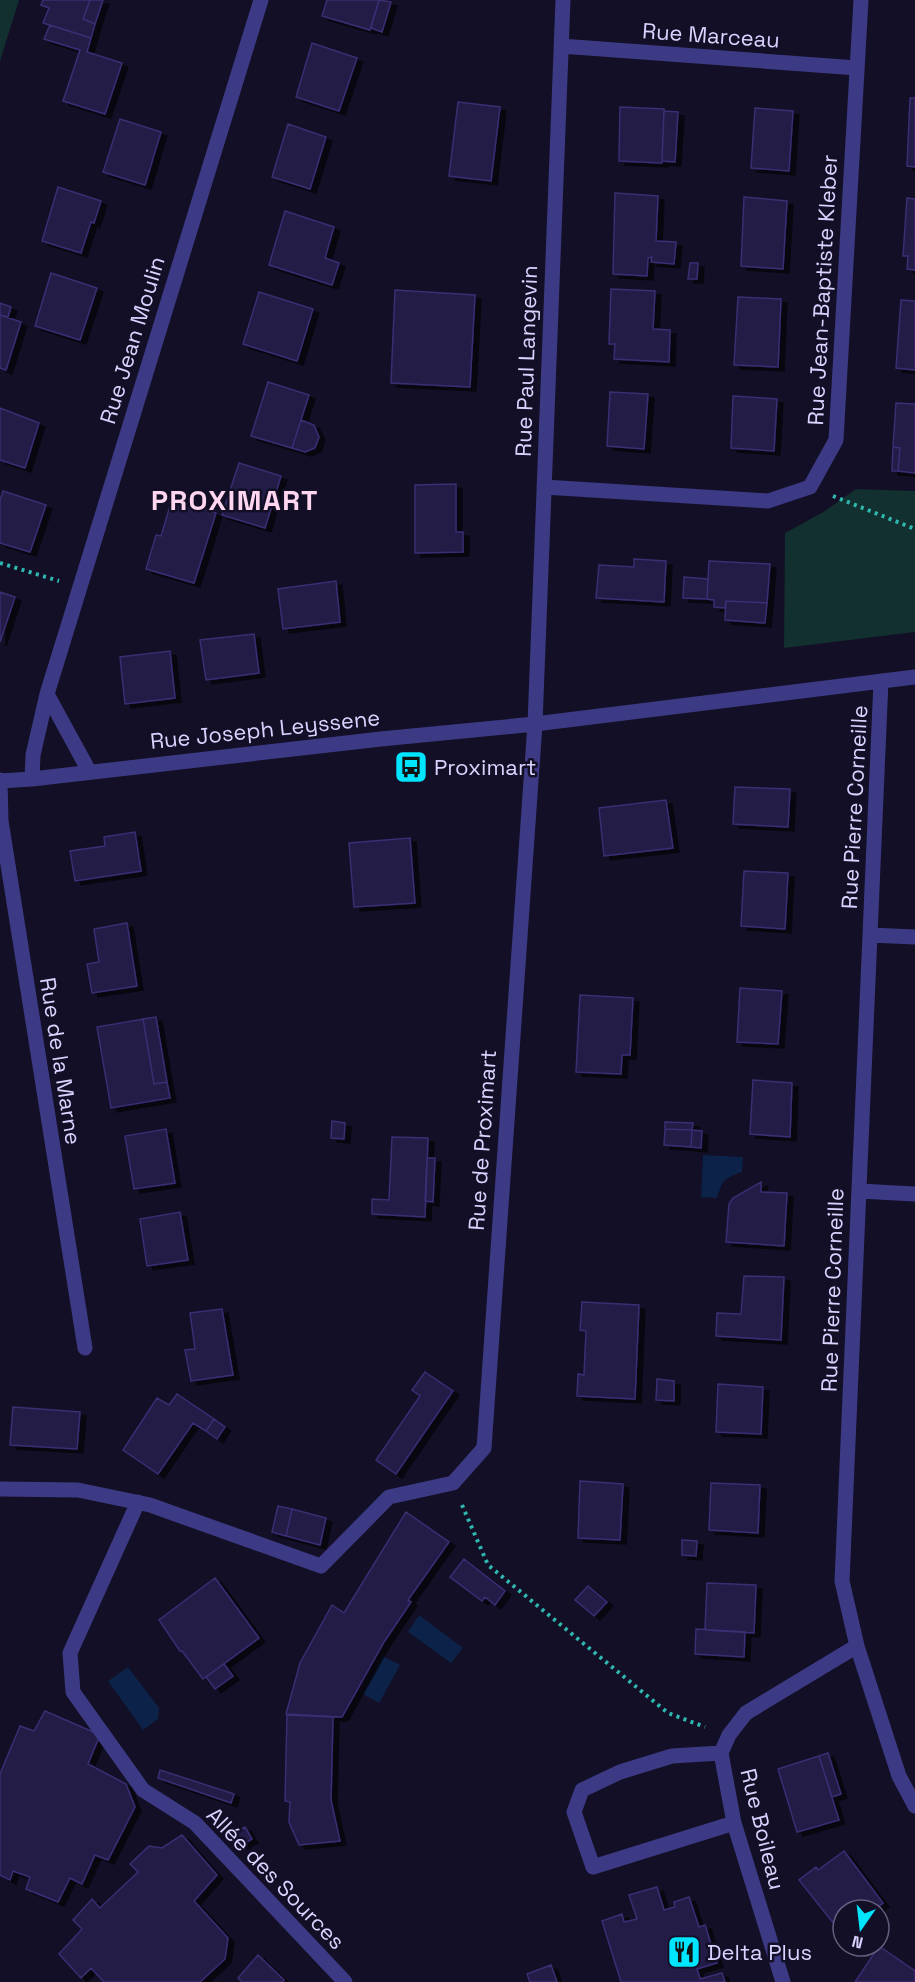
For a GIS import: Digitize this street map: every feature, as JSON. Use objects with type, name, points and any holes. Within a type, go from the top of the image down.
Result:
[{"type":"street","name":"Rue Jean Moulin","points":[[32,779],[33,755],[47,694],[261,0]]},
{"type":"street","name":"Rue Paul Langevin","points":[[535,724],[564,0]]},
{"type":"street","name":"Rue Jean-Baptiste Kleber","points":[[810,487],[837,440],[861,0]]},
{"type":"street","name":"Rue Marceau","points":[[561,46],[857,68]]},
{"type":"street","points":[[544,487],[768,501],[810,487]]},
{"type":"street","name":"Rue Joseph Leyssene","points":[[0,780],[32,779],[535,724],[915,677]]},
{"type":"street","name":"Rue Pierre Corneille","points":[[881,681],[842,1581],[857,1646],[899,1776],[915,1806]]},
{"type":"street","points":[[47,694],[89,771]]},
{"type":"street","name":"Rue de Proximart","points":[[453,1483],[483,1448],[535,724]]},
{"type":"street","name":"Rue de la Marne","points":[[0,780],[2,821],[85,1348]]},
{"type":"street","name":"Rue Pierre Corneille","points":[[870,935],[915,937]]},
{"type":"street","points":[[859,1191],[915,1194]]},
{"type":"street","points":[[0,1489],[78,1490],[150,1505],[321,1566],[389,1497],[453,1483]]},
{"type":"street","name":"Allée des Sources","points":[[138,1503],[70,1653],[73,1692],[143,1790],[195,1823],[345,1982]]},
{"type":"street","name":"Rue Boileau","points":[[783,1982],[734,1823],[721,1753],[729,1735],[746,1713],[857,1646]]},
{"type":"street","points":[[721,1753],[672,1756],[620,1772],[582,1790],[574,1812],[593,1868],[734,1823]]},
{"type":"path","points":[[810,487],[915,529]]},
{"type":"path","points":[[0,563],[79,588]]},
{"type":"path","points":[[453,1483],[488,1565],[668,1713],[729,1735]]},
{"type":"green space","points":[[0,0],[19,0],[0,61]]},
{"type":"green space","points":[[856,489],[915,491],[915,632],[784,648],[785,533],[825,511]]},
{"type":"water","points":[[703,1155],[743,1157],[742,1172],[725,1181],[717,1198],[701,1197]]},
{"type":"water","points":[[419,1615],[463,1648],[451,1663],[408,1632]]},
{"type":"water","points":[[383,1656],[400,1665],[379,1703],[363,1694]]},
{"type":"water","points":[[128,1667],[159,1708],[158,1719],[143,1730],[108,1681]]},
{"type":"building","points":[[43,0],[90,0],[83,19],[95,24],[91,38],[43,23],[49,8],[41,5]]},
{"type":"building","points":[[90,0],[103,0],[95,24],[83,19]]},
{"type":"building","points":[[327,0],[379,0],[370,30],[322,16]]},
{"type":"building","points":[[379,0],[391,2],[382,32],[371,28]]},
{"type":"building","points":[[50,25],[91,38],[87,52],[122,63],[105,114],[63,101],[80,50],[44,39]]},
{"type":"building","points":[[312,43],[357,58],[339,111],[296,97]]},
{"type":"building","points":[[910,98],[915,98],[915,167],[907,166]]},
{"type":"building","points":[[458,102],[500,107],[491,181],[449,176]]},
{"type":"building","points":[[620,107],[664,109],[662,163],[619,161]]},
{"type":"building","points":[[755,108],[793,111],[789,171],[751,168]]},
{"type":"building","points":[[664,111],[678,112],[675,162],[662,161]]},
{"type":"building","points":[[120,119],[161,132],[145,185],[103,172]]},
{"type":"building","points":[[288,124],[326,137],[310,189],[272,177]]},
{"type":"building","points":[[58,187],[101,201],[81,253],[42,241]]},
{"type":"building","points":[[615,193],[658,196],[656,241],[676,242],[674,264],[651,262],[652,257],[648,258],[647,276],[613,274]]},
{"type":"building","points":[[744,197],[787,201],[783,269],[741,266]]},
{"type":"building","points":[[907,198],[915,199],[915,270],[907,269],[908,256],[903,256]]},
{"type":"building","points":[[285,211],[334,227],[325,258],[339,263],[332,285],[269,265]]},
{"type":"building","points":[[690,263],[698,263],[697,279],[688,279]]},
{"type":"building","points":[[51,273],[97,288],[80,340],[35,326]]},
{"type":"building","points":[[611,289],[655,291],[653,329],[670,330],[669,362],[614,359],[615,344],[609,344]]},
{"type":"building","points":[[395,290],[475,295],[470,387],[391,383]]},
{"type":"building","points":[[259,292],[313,309],[297,361],[243,344]]},
{"type":"building","points":[[738,297],[781,299],[778,367],[734,365]]},
{"type":"building","points":[[901,300],[915,301],[915,370],[896,368]]},
{"type":"building","points":[[0,303],[11,307],[8,317],[0,315]]},
{"type":"building","points":[[0,315],[21,322],[6,370],[0,368]]},
{"type":"building","points":[[268,382],[309,395],[292,448],[251,436]]},
{"type":"building","points":[[610,392],[648,394],[644,449],[607,446]]},
{"type":"building","points":[[733,396],[777,399],[774,451],[731,448]]},
{"type":"building","points":[[896,403],[915,404],[915,473],[898,471],[900,448],[893,447]]},
{"type":"building","points":[[0,408],[39,423],[25,468],[0,460]]},
{"type":"building","points":[[301,420],[314,425],[319,437],[315,448],[305,452],[292,448]]},
{"type":"building","points":[[893,447],[900,448],[898,471],[892,471]]},
{"type":"building","points":[[239,463],[281,476],[265,528],[222,515]]},
{"type":"building","points":[[456,484],[456,532],[463,532],[463,552],[415,553],[415,485]]},
{"type":"building","points":[[3,491],[46,505],[30,552],[0,543],[0,501]]},
{"type":"building","points":[[172,499],[216,513],[194,583],[146,569],[156,535],[161,536]]},
{"type":"building","points":[[634,559],[666,561],[664,602],[596,598],[599,565],[634,567]]},
{"type":"building","points":[[709,561],[770,564],[767,603],[726,601],[725,608],[714,607],[714,600],[707,599]]},
{"type":"building","points":[[684,577],[708,579],[707,599],[683,598]]},
{"type":"building","points":[[336,581],[340,622],[283,629],[278,589]]},
{"type":"building","points":[[0,592],[15,597],[0,642]]},
{"type":"building","points":[[726,601],[767,603],[765,623],[725,620]]},
{"type":"building","points":[[254,634],[259,673],[206,680],[200,640]]},
{"type":"building","points":[[170,651],[175,698],[125,704],[120,657]]},
{"type":"building","points":[[735,787],[790,789],[788,827],[733,824]]},
{"type":"building","points":[[666,800],[673,848],[604,856],[599,808]]},
{"type":"building","points":[[135,832],[141,871],[75,881],[70,851],[105,846],[104,837]]},
{"type":"building","points":[[410,838],[415,903],[354,907],[349,843]]},
{"type":"building","points":[[744,871],[788,873],[785,929],[741,926]]},
{"type":"building","points":[[127,923],[137,986],[92,993],[87,964],[99,962],[94,929]]},
{"type":"building","points":[[740,988],[782,991],[778,1044],[737,1042]]},
{"type":"building","points":[[580,995],[633,998],[630,1055],[622,1055],[621,1074],[576,1072]]},
{"type":"building","points":[[156,1017],[167,1082],[154,1084],[143,1019]]},
{"type":"building","points":[[143,1019],[154,1084],[167,1082],[170,1098],[111,1108],[97,1027]]},
{"type":"building","points":[[753,1080],[792,1083],[790,1137],[750,1134]]},
{"type":"building","points":[[332,1121],[345,1123],[344,1139],[331,1138]]},
{"type":"building","points":[[665,1122],[693,1123],[692,1130],[665,1129]]},
{"type":"building","points":[[166,1129],[175,1183],[134,1189],[125,1136]]},
{"type":"building","points":[[665,1129],[692,1130],[691,1147],[664,1145]]},
{"type":"building","points":[[692,1130],[702,1131],[701,1148],[691,1147]]},
{"type":"building","points":[[392,1137],[428,1138],[425,1217],[372,1214],[372,1199],[389,1200]]},
{"type":"building","points":[[427,1158],[435,1158],[433,1202],[425,1201]]},
{"type":"building","points":[[761,1182],[761,1192],[787,1193],[784,1246],[726,1242],[729,1204],[733,1198]]},
{"type":"building","points":[[180,1212],[188,1260],[147,1266],[140,1219]]},
{"type":"building","points":[[744,1276],[784,1277],[781,1340],[716,1336],[717,1313],[741,1314]]},
{"type":"building","points":[[582,1302],[639,1305],[635,1399],[577,1396],[578,1374],[584,1375],[586,1331],[580,1330]]},
{"type":"building","points":[[222,1309],[233,1375],[191,1381],[185,1350],[195,1349],[190,1313]]},
{"type":"building","points":[[425,1372],[453,1391],[396,1474],[376,1460],[420,1396],[412,1390]]},
{"type":"building","points":[[657,1379],[674,1381],[674,1401],[656,1400]]},
{"type":"building","points":[[718,1384],[763,1387],[761,1434],[716,1432]]},
{"type":"building","points":[[177,1394],[214,1419],[206,1431],[193,1423],[158,1474],[123,1450],[157,1398],[169,1405]]},
{"type":"building","points":[[13,1407],[80,1412],[77,1449],[10,1445]]},
{"type":"building","points":[[214,1419],[225,1427],[217,1439],[206,1431]]},
{"type":"building","points":[[580,1481],[623,1484],[620,1540],[578,1538]]},
{"type":"building","points":[[711,1483],[760,1485],[758,1533],[709,1530]]},
{"type":"building","points":[[278,1506],[292,1509],[286,1536],[272,1532]]},
{"type":"building","points":[[292,1509],[326,1518],[320,1545],[286,1536]]},
{"type":"building","points":[[406,1512],[449,1542],[408,1600],[411,1602],[384,1642],[342,1717],[286,1714],[300,1663],[332,1605],[344,1613]]},
{"type":"building","points":[[682,1540],[697,1541],[696,1556],[682,1555]]},
{"type":"building","points":[[464,1559],[505,1591],[495,1605],[485,1597],[482,1601],[450,1577]]},
{"type":"building","points":[[215,1578],[259,1638],[203,1679],[159,1620]]},
{"type":"building","points":[[707,1583],[756,1585],[754,1633],[705,1630]]},
{"type":"building","points":[[588,1586],[607,1602],[594,1616],[575,1600]]},
{"type":"building","points":[[696,1629],[745,1632],[744,1657],[695,1654]]},
{"type":"building","points":[[224,1664],[233,1676],[215,1689],[206,1677]]},
{"type":"building","points":[[45,1711],[100,1735],[88,1764],[126,1784],[135,1807],[108,1860],[95,1855],[82,1884],[70,1878],[58,1902],[26,1889],[30,1877],[13,1871],[10,1880],[0,1875],[0,1774],[20,1726],[34,1731]]},
{"type":"building","points":[[287,1715],[333,1717],[331,1800],[340,1841],[299,1845],[289,1822],[290,1802],[285,1801]]},
{"type":"building","points":[[828,1753],[841,1794],[832,1797],[819,1756]]},
{"type":"building","points":[[819,1756],[839,1820],[797,1832],[778,1769]]},
{"type":"building","points":[[160,1770],[234,1794],[231,1803],[158,1778]]},
{"type":"building","points":[[245,1827],[252,1839],[242,1845],[236,1832]]},
{"type":"building","points":[[182,1835],[217,1875],[194,1901],[228,1938],[225,1959],[200,1982],[104,1982],[91,1968],[81,1978],[59,1954],[82,1929],[73,1920],[92,1899],[100,1908],[138,1872],[130,1864],[149,1846],[162,1848]]},
{"type":"building","points":[[844,1851],[879,1898],[831,1898],[831,1920],[799,1880],[816,1867],[818,1870]]},
{"type":"building","points":[[657,1887],[664,1910],[675,1907],[674,1902],[689,1897],[699,1927],[705,1925],[717,1963],[697,1969],[700,1979],[722,1973],[725,1982],[621,1982],[602,1921],[622,1914],[624,1922],[637,1919],[629,1895]]},
{"type":"building","points":[[891,1954],[915,1971],[915,1982],[855,1982],[871,1958],[891,1958]]},
{"type":"building","points":[[258,1955],[284,1980],[283,1982],[242,1982],[238,1978]]},
{"type":"building","points":[[551,1965],[557,1982],[530,1982],[527,1974]]},
{"type":"place","name":"Proximart","points":[[411,767]]},
{"type":"place","name":"Delta Plus","points":[[684,1952]]},
{"type":"district","name":"PROXIMART","points":[[235,500]]}]
